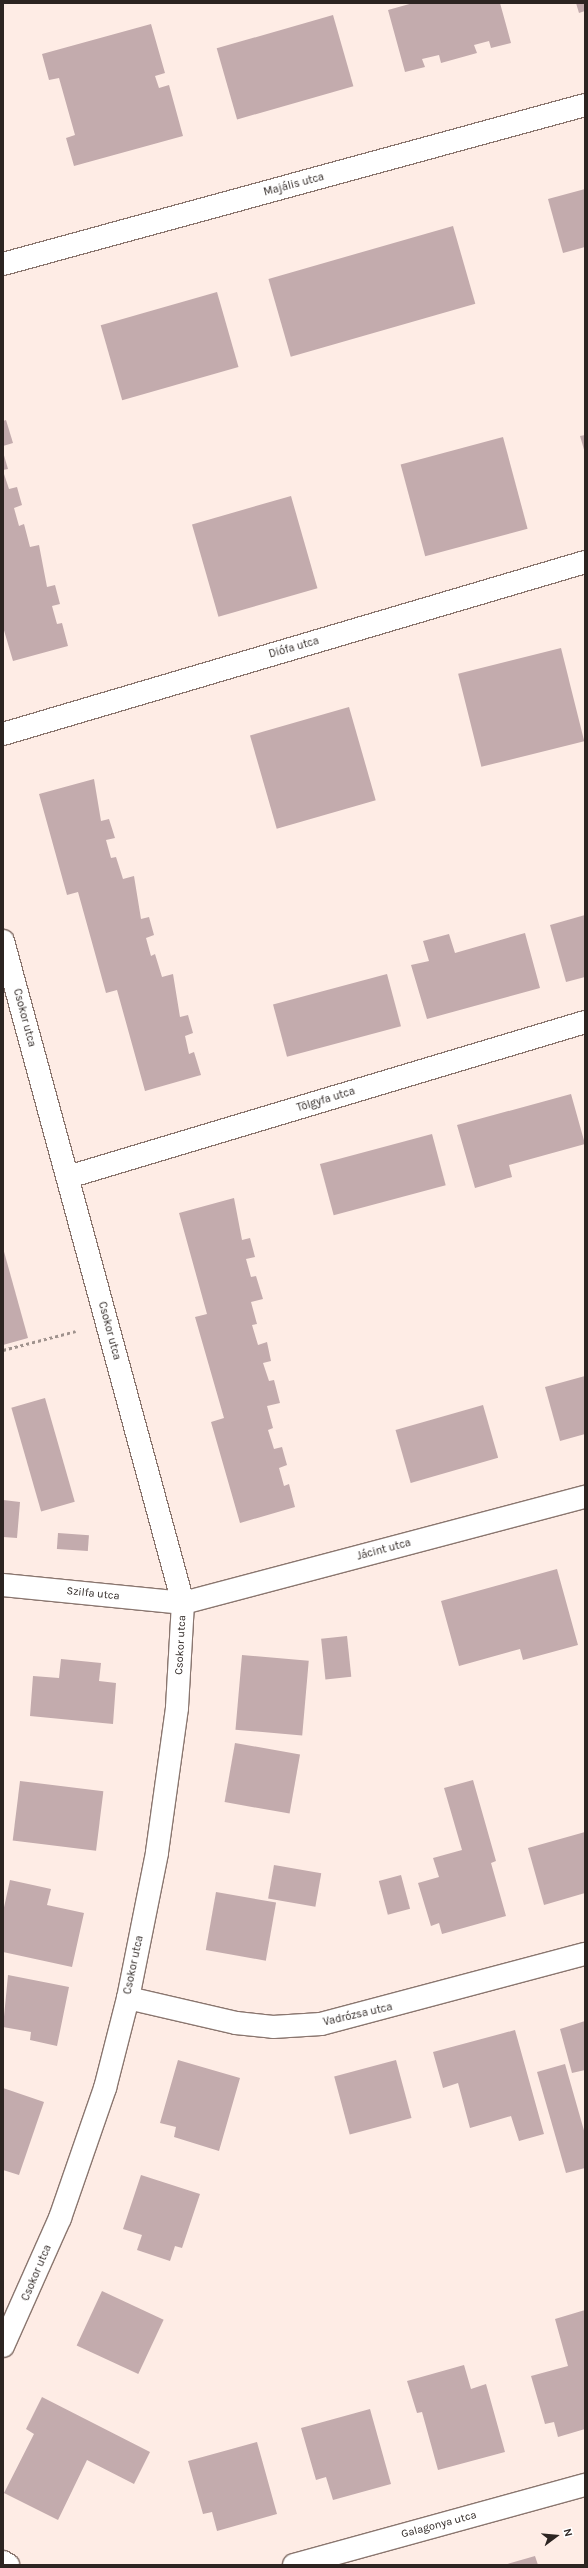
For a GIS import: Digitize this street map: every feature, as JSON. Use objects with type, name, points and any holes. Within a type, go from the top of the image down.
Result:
[{"type":"street","name":"Majális utca","points":[[3,264],[585,105]]},
{"type":"street","name":"Diófa utca","points":[[3,734],[585,562]]},
{"type":"street","name":"Csokor utca","points":[[3,941],[183,1603],[177,1708],[158,1846],[128,1998],[105,2088],[60,2218],[3,2346]]},
{"type":"street","name":"Tölgyfa utca","points":[[68,1177],[585,1022]]},
{"type":"street","name":"Jácint utca","points":[[183,1603],[585,1496]]},
{"type":"street","name":"Szilfa utca","points":[[3,1585],[183,1603]]},
{"type":"street","name":"Vadrózsa utca","points":[[128,1998],[236,2023],[273,2027],[321,2024],[585,1954]]},
{"type":"street","name":"Galagonya utca","points":[[294,2565],[585,2485]]},
{"type":"street","points":[[3,2562],[8,2565]]},
{"type":"path","points":[[3,1350],[107,1322]]},
{"type":"building","points":[[413,3],[500,3],[511,43],[491,48],[489,41],[474,45],[477,53],[441,63],[439,55],[422,59],[425,67],[405,72],[388,10]]},
{"type":"building","points":[[576,3],[585,3],[585,11],[579,13]]},
{"type":"building","points":[[333,15],[353,86],[237,119],[217,48]]},
{"type":"building","points":[[151,24],[165,73],[155,76],[159,88],[169,85],[183,136],[74,166],[66,138],[75,135],[59,78],[49,80],[42,54]]},
{"type":"building","points":[[585,189],[585,247],[563,253],[548,199]]},
{"type":"building","points":[[453,226],[475,304],[291,357],[268,279]]},
{"type":"building","points":[[217,292],[238,367],[122,400],[101,325]]},
{"type":"building","points":[[6,420],[13,443],[3,446],[3,421]]},
{"type":"building","points":[[585,435],[585,453],[580,436]]},
{"type":"building","points":[[503,437],[528,529],[425,556],[401,464]]},
{"type":"building","points":[[3,452],[8,469],[3,470]]},
{"type":"building","points":[[3,471],[9,489],[17,487],[22,505],[14,508],[19,526],[24,524],[30,547],[39,545],[47,587],[55,585],[60,604],[52,606],[57,624],[62,623],[68,646],[13,661],[3,627]]},
{"type":"building","points":[[291,496],[317,588],[218,617],[192,524]]},
{"type":"building","points":[[561,648],[584,741],[481,767],[458,674]]},
{"type":"building","points":[[349,707],[376,800],[277,829],[250,735]]},
{"type":"building","points":[[94,779],[101,821],[109,819],[115,838],[106,840],[111,858],[116,857],[123,879],[134,876],[141,919],[149,917],[154,935],[146,938],[151,956],[155,954],[162,977],[173,974],[180,1017],[188,1015],[193,1033],[185,1036],[189,1054],[194,1052],[201,1075],[145,1091],[117,990],[106,993],[78,892],[67,895],[39,794]]},
{"type":"building","points":[[585,915],[585,977],[566,982],[550,925]]},
{"type":"building","points":[[525,933],[540,988],[427,1019],[411,965],[429,961],[423,941],[449,934],[455,953]]},
{"type":"building","points":[[387,974],[401,1026],[287,1057],[273,1005]]},
{"type":"building","points":[[571,1094],[585,1144],[509,1165],[512,1177],[475,1188],[457,1125]]},
{"type":"building","points":[[432,1134],[446,1185],[334,1215],[320,1164]]},
{"type":"building","points":[[234,1198],[242,1240],[250,1238],[255,1257],[246,1259],[251,1277],[256,1276],[263,1299],[251,1302],[257,1324],[252,1325],[258,1345],[267,1342],[271,1361],[263,1363],[269,1381],[274,1380],[280,1403],[267,1406],[273,1428],[268,1430],[274,1449],[282,1447],[287,1465],[279,1468],[284,1486],[289,1484],[295,1507],[240,1523],[211,1422],[224,1418],[195,1317],[207,1314],[179,1213]]},
{"type":"building","points":[[3,1248],[28,1338],[3,1345]]},
{"type":"building","points":[[585,1376],[585,1434],[560,1441],[545,1387]]},
{"type":"building","points":[[45,1398],[75,1502],[41,1511],[11,1408]]},
{"type":"building","points":[[483,1405],[498,1458],[411,1483],[396,1430]]},
{"type":"building","points":[[3,1500],[20,1502],[17,1538],[3,1537]]},
{"type":"building","points":[[58,1533],[89,1535],[88,1551],[57,1549]]},
{"type":"building","points":[[557,1569],[578,1645],[523,1660],[520,1649],[459,1666],[441,1601]]},
{"type":"building","points":[[347,1636],[351,1677],[325,1679],[321,1639]]},
{"type":"building","points":[[242,1655],[309,1661],[302,1736],[235,1730]]},
{"type":"building","points":[[61,1659],[101,1663],[99,1681],[116,1683],[113,1724],[30,1716],[33,1676],[59,1678]]},
{"type":"building","points":[[235,1743],[300,1754],[290,1814],[225,1802]]},
{"type":"building","points":[[473,1780],[496,1861],[491,1863],[506,1916],[442,1934],[439,1923],[431,1926],[418,1883],[439,1877],[433,1858],[462,1850],[444,1788]]},
{"type":"building","points":[[20,1781],[103,1791],[96,1851],[13,1841]]},
{"type":"building","points":[[585,1832],[585,1893],[544,1905],[528,1848]]},
{"type":"building","points":[[274,1865],[321,1873],[315,1907],[268,1898]]},
{"type":"building","points":[[401,1875],[410,1909],[388,1915],[379,1881]]},
{"type":"building","points":[[10,1880],[51,1889],[47,1905],[84,1913],[72,1967],[3,1952],[3,1912]]},
{"type":"building","points":[[216,1892],[276,1903],[266,1961],[206,1950]]},
{"type":"building","points":[[8,1975],[69,1987],[57,2046],[30,2040],[31,2032],[3,2027]]},
{"type":"building","points":[[585,2021],[585,2070],[572,2073],[560,2029]]},
{"type":"building","points":[[515,2030],[544,2134],[519,2141],[511,2116],[470,2128],[458,2083],[443,2088],[433,2052]]},
{"type":"building","points":[[178,2060],[240,2078],[219,2151],[174,2137],[176,2127],[160,2123]]},
{"type":"building","points":[[396,2060],[412,2118],[350,2135],[334,2077]]},
{"type":"building","points":[[565,2064],[585,2134],[585,2168],[566,2173],[537,2072]]},
{"type":"building","points":[[3,2088],[44,2102],[19,2175],[3,2170]]},
{"type":"building","points":[[141,2175],[200,2194],[182,2248],[175,2246],[170,2261],[137,2250],[142,2235],[123,2229]]},
{"type":"building","points":[[102,2291],[164,2320],[138,2374],[77,2345]]},
{"type":"building","points":[[585,2310],[585,2429],[558,2437],[554,2422],[545,2424],[531,2376],[568,2366],[555,2319]]},
{"type":"building","points":[[464,2365],[471,2389],[486,2384],[505,2452],[438,2470],[422,2412],[417,2413],[407,2381]]},
{"type":"building","points":[[42,2397],[150,2452],[134,2484],[87,2460],[58,2520],[4,2493],[34,2434],[26,2429]]},
{"type":"building","points":[[370,2409],[391,2484],[333,2500],[326,2477],[316,2480],[301,2428]]},
{"type":"building","points":[[257,2442],[277,2514],[217,2531],[212,2512],[203,2514],[188,2461]]},
{"type":"building","points":[[535,2556],[538,2565],[504,2565]]}]
